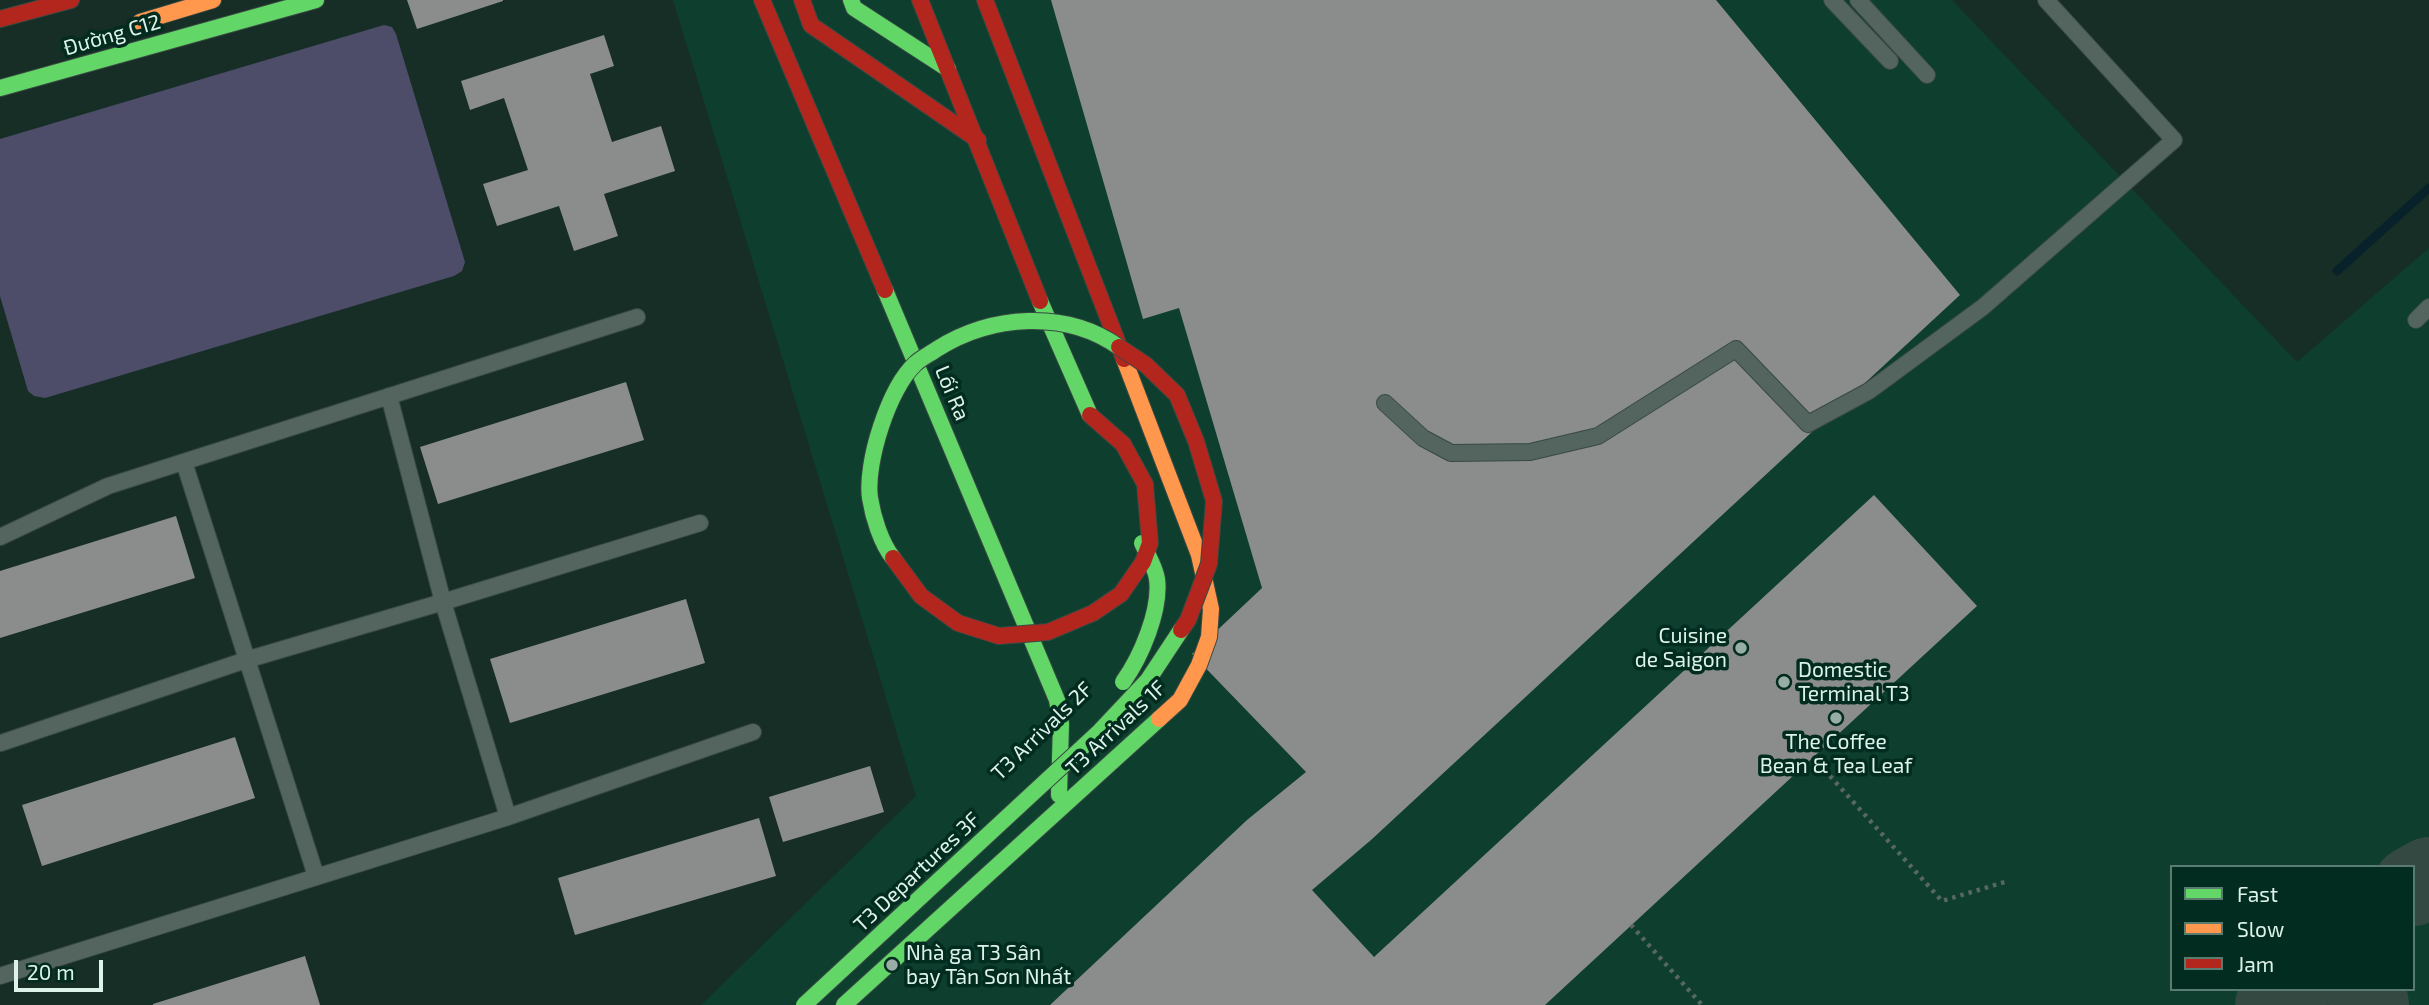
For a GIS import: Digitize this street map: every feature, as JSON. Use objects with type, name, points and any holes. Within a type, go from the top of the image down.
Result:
[{"type":"street","points":[[0,19],[71,0]]},
{"type":"street","points":[[125,27],[213,0]]},
{"type":"street","name":"Đường C12","points":[[0,88],[316,0]]},
{"type":"street","name":"Lối Ra","points":[[762,0],[1057,700],[1061,724],[1058,811]]},
{"type":"street","points":[[802,0],[811,25],[978,141]]},
{"type":"street","points":[[851,0],[854,8],[948,69]]},
{"type":"street","points":[[920,0],[1051,328],[1105,452]]},
{"type":"street","name":"T3 Arrivals 1F","points":[[844,1005],[1180,700],[1198,669],[1211,628],[1209,595],[1199,555],[985,0]]},
{"type":"street","name":"T3 Departures 3F","points":[[804,1005],[1100,731],[1148,681],[1188,620],[1209,564],[1214,501],[1196,441],[1177,395],[1146,365],[1105,337],[1056,322],[1003,322],[957,337],[914,364],[890,401],[874,448],[870,497],[886,548],[921,596],[958,624],[999,636],[1048,632],[1093,613],[1121,594],[1143,562],[1150,543],[1150,518],[1145,484],[1124,444],[1090,415]]},
{"type":"street","name":"T3 Arrivals 2F","points":[[1112,693],[1131,674],[1152,618],[1157,578],[1133,524]]},
{"type":"street","name":"T3 Arrivals 2F","points":[[1044,759],[1075,731]]},
{"type":"lane","points":[[1832,0],[1890,61]]},
{"type":"lane","points":[[1858,0],[1927,75]]},
{"type":"lane","points":[[1385,403],[1423,438],[1451,453],[1530,452],[1598,436],[1736,349],[1808,424],[1869,391],[1983,307],[2174,140],[2046,0]]},
{"type":"lane","points":[[2416,320],[2429,307]]},
{"type":"lane","points":[[0,537],[108,486],[638,317]]},
{"type":"lane","points":[[389,396],[443,602],[508,817]]},
{"type":"lane","points":[[184,463],[316,876]]},
{"type":"lane","points":[[1,743],[246,660],[700,523]]},
{"type":"lane","points":[[0,976],[508,817],[752,732]]},
{"type":"path","points":[[1813,757],[1942,901],[2008,881]]},
{"type":"path","points":[[1631,925],[1702,1005]]},
{"type":"shaded area","points":[[673,0],[1952,0],[2297,362],[2429,248],[2429,1005],[701,1005],[916,796]]},
{"type":"shaded area","points":[[384,25],[392,27],[396,34],[465,262],[462,271],[454,276],[45,398],[34,396],[28,391],[0,296],[0,139]]},
{"type":"building","points":[[407,0],[503,0],[503,1],[417,29]]},
{"type":"building","points":[[1051,0],[1716,0],[1960,295],[1371,840],[1312,890],[1374,957],[1874,495],[1977,606],[1545,1005],[1050,1005],[1247,820],[1306,772],[1192,654],[1262,588],[1179,308],[1143,319]]},
{"type":"building","points":[[604,35],[614,66],[590,74],[612,142],[661,126],[675,171],[604,194],[618,236],[574,251],[559,206],[497,226],[483,184],[528,170],[504,98],[470,110],[461,81]]},
{"type":"building","points":[[626,382],[644,440],[438,504],[420,447]]},
{"type":"building","points":[[176,516],[195,578],[0,638],[0,571]]},
{"type":"building","points":[[686,599],[705,663],[510,723],[490,659]]},
{"type":"building","points":[[235,737],[255,798],[42,866],[22,805]]},
{"type":"building","points":[[870,766],[884,812],[783,842],[769,797]]},
{"type":"building","points":[[759,818],[776,876],[575,935],[558,878]]},
{"type":"building","points":[[305,956],[320,1005],[153,1005],[153,1004]]},
{"type":"waterway","points":[[2337,271],[2429,188]]},
{"type":"taxiway","points":[[2415,885],[2429,877]]},
{"type":"taxiway","points":[[2275,1005],[2289,991]]},
{"type":"taxiway","points":[[2366,991],[2369,1005]]},
{"type":"traffic: fast","points":[[0,88],[316,0]]},
{"type":"traffic: fast","points":[[851,0],[854,8],[948,69]]},
{"type":"traffic: fast","points":[[885,290],[1057,700],[1061,724],[1059,795]]},
{"type":"traffic: fast","points":[[1040,301],[1090,415]]},
{"type":"traffic: fast","points":[[893,558],[881,537],[873,513],[869,483],[875,447],[888,408],[905,375],[915,364],[958,338],[1004,323],[1052,322],[1075,326],[1119,347]]},
{"type":"traffic: fast","points":[[1123,682],[1143,647],[1156,605],[1156,574],[1142,543]]},
{"type":"traffic: fast","points":[[804,1005],[1100,731],[1148,680],[1181,630]]},
{"type":"traffic: fast","points":[[844,1005],[1159,719]]},
{"type":"traffic: slow","points":[[140,22],[213,0]]},
{"type":"traffic: slow","points":[[1124,359],[1199,555],[1211,609],[1209,637],[1199,665],[1180,700],[1159,719]]},
{"type":"traffic: jam","points":[[0,19],[71,0]]},
{"type":"traffic: jam","points":[[762,0],[885,290]]},
{"type":"traffic: jam","points":[[802,0],[811,25],[978,140]]},
{"type":"traffic: jam","points":[[920,0],[1040,301]]},
{"type":"traffic: jam","points":[[985,0],[1124,359]]},
{"type":"traffic: jam","points":[[1119,347],[1146,365],[1177,395],[1196,441],[1214,501],[1209,564],[1188,620],[1181,630]]},
{"type":"traffic: jam","points":[[893,558],[921,596],[958,623],[999,636],[1048,632],[1093,613],[1121,594],[1143,562],[1150,543],[1145,484],[1123,444],[1090,415]]},
{"type":"place","name":"Cuisine de Saigon","points":[[1741,648]]},
{"type":"place","name":"Domestic Terminal T3","points":[[1784,682]]},
{"type":"place","name":"The Coffee Bean & Tea Leaf","points":[[1836,718]]},
{"type":"place","name":"Nhà ga T3 Sân bay Tân Sơn Nhất","points":[[892,965]]}]
